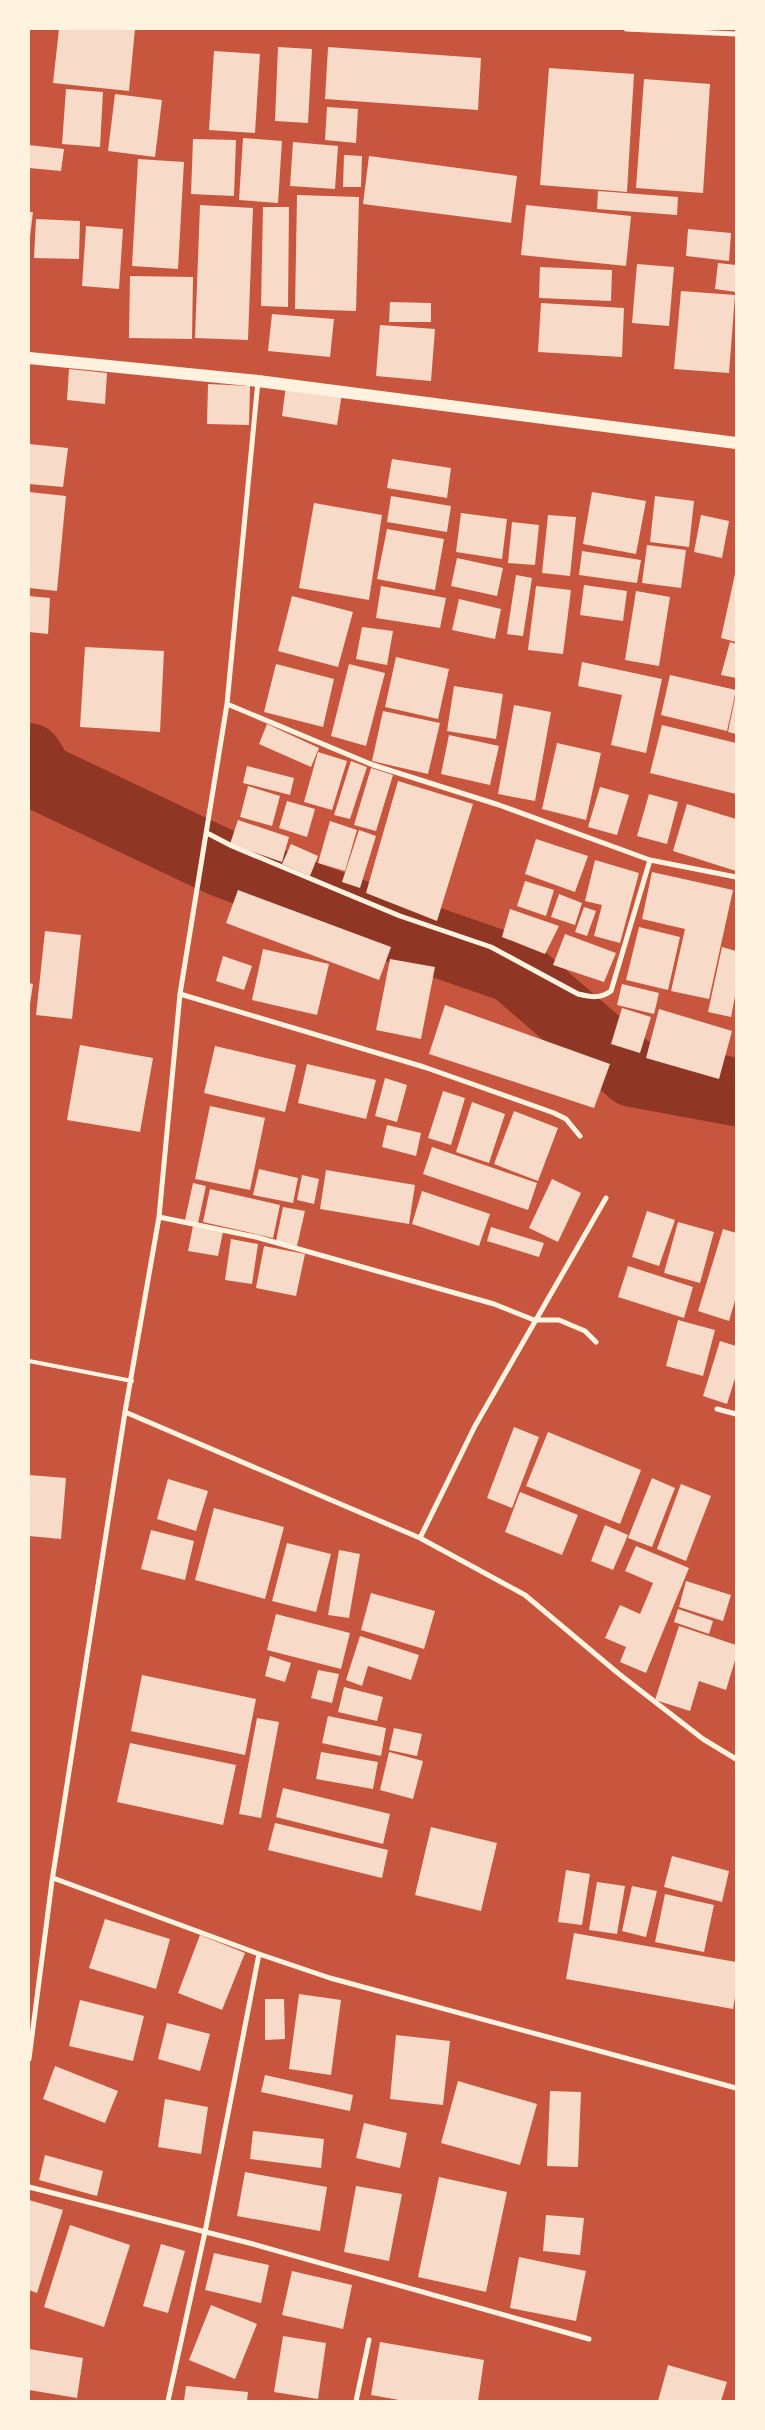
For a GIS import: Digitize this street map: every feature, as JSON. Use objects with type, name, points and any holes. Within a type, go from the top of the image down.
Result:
[{"type":"main road","points":[[29,358],[258,381],[736,443]]},
{"type":"street","points":[[626,29],[736,34]]},
{"type":"street","points":[[29,2059],[53,1878],[125,1412],[132,1381],[159,1217],[180,994],[206,840],[226,704],[258,381]]},
{"type":"street","points":[[226,704],[373,765],[499,805],[650,860],[736,877]]},
{"type":"street","points":[[207,833],[232,846],[400,916],[491,947],[578,994],[592,997],[602,997],[612,991],[650,860]]},
{"type":"street","points":[[180,994],[424,1067],[545,1109],[566,1118],[580,1136]]},
{"type":"street","points":[[420,1538],[475,1426],[534,1320],[606,1198]]},
{"type":"street","points":[[159,1217],[256,1237],[494,1304],[534,1320],[559,1320],[585,1331],[596,1342]]},
{"type":"street","points":[[717,1409],[736,1414]]},
{"type":"street","points":[[125,1412],[420,1538],[525,1595],[619,1674],[695,1733],[736,1758]]},
{"type":"street","points":[[53,1878],[259,1954],[330,1978],[736,2088]]},
{"type":"street","points":[[168,2401],[205,2232],[259,1954]]},
{"type":"street","points":[[29,2186],[205,2232],[590,2339]]},
{"type":"street","points":[[356,2401],[369,2340]]},
{"type":"lane","points":[[29,1361],[132,1381]]},
{"type":"building","points":[[59,29],[135,29],[129,91],[53,83]]},
{"type":"building","points":[[278,47],[312,49],[308,123],[275,121]]},
{"type":"building","points":[[328,47],[481,58],[478,110],[325,99]]},
{"type":"building","points":[[214,51],[260,54],[255,133],[209,130]]},
{"type":"building","points":[[549,68],[634,74],[627,192],[540,185]]},
{"type":"building","points":[[644,79],[710,84],[703,193],[636,188]]},
{"type":"building","points":[[66,89],[103,92],[100,147],[62,144]]},
{"type":"building","points":[[115,94],[162,100],[155,157],[108,151]]},
{"type":"building","points":[[327,107],[358,109],[356,143],[325,140]]},
{"type":"building","points":[[243,138],[282,141],[278,203],[239,200]]},
{"type":"building","points":[[193,139],[236,140],[234,196],[191,194]]},
{"type":"building","points":[[293,142],[338,146],[335,189],[290,186]]},
{"type":"building","points":[[29,145],[64,149],[61,171],[29,168]]},
{"type":"building","points":[[344,155],[362,156],[361,187],[343,187]]},
{"type":"building","points":[[369,156],[517,176],[511,223],[363,204]]},
{"type":"building","points":[[138,159],[184,162],[178,269],[132,266]]},
{"type":"building","points":[[598,191],[678,197],[677,215],[597,209]]},
{"type":"building","points":[[297,195],[359,197],[356,311],[295,309]]},
{"type":"building","points":[[200,205],[253,208],[248,340],[195,338]]},
{"type":"building","points":[[526,205],[631,216],[626,266],[521,255]]},
{"type":"building","points":[[263,207],[289,207],[288,307],[261,306]]},
{"type":"building","points":[[29,212],[33,212],[30,237],[29,237]]},
{"type":"building","points":[[36,219],[80,221],[79,259],[34,258]]},
{"type":"building","points":[[86,226],[123,229],[119,289],[82,286]]},
{"type":"building","points":[[688,229],[731,233],[729,261],[686,256]]},
{"type":"building","points":[[718,263],[736,265],[736,292],[715,289]]},
{"type":"building","points":[[637,264],[674,267],[669,326],[632,323]]},
{"type":"building","points":[[540,267],[612,270],[611,301],[539,298]]},
{"type":"building","points":[[130,276],[193,277],[192,339],[129,338]]},
{"type":"building","points":[[681,291],[735,295],[729,373],[674,369]]},
{"type":"building","points":[[390,302],[431,303],[431,322],[389,322]]},
{"type":"building","points":[[541,303],[624,308],[622,357],[538,352]]},
{"type":"building","points":[[272,314],[334,319],[330,357],[268,351]]},
{"type":"building","points":[[380,325],[435,329],[431,381],[376,376]]},
{"type":"building","points":[[69,369],[107,373],[105,404],[67,400]]},
{"type":"building","points":[[208,384],[250,386],[249,425],[207,424]]},
{"type":"building","points":[[286,385],[342,393],[337,425],[282,416]]},
{"type":"building","points":[[29,444],[68,448],[63,487],[29,484]]},
{"type":"building","points":[[392,459],[451,468],[447,498],[387,488]]},
{"type":"building","points":[[29,492],[66,496],[57,591],[29,588]]},
{"type":"building","points":[[592,492],[646,501],[636,554],[583,544]]},
{"type":"building","points":[[391,496],[451,506],[447,532],[387,522]]},
{"type":"building","points":[[655,496],[694,501],[689,547],[650,542]]},
{"type":"building","points":[[314,503],[382,515],[369,600],[299,588]]},
{"type":"building","points":[[461,513],[507,519],[502,559],[456,552]]},
{"type":"building","points":[[548,515],[576,517],[570,576],[542,573]]},
{"type":"building","points":[[701,515],[729,521],[722,558],[694,552]]},
{"type":"building","points":[[512,522],[539,525],[535,565],[508,563]]},
{"type":"building","points":[[387,529],[444,539],[435,590],[377,579]]},
{"type":"building","points":[[647,545],[686,550],[681,588],[642,583]]},
{"type":"building","points":[[582,551],[641,560],[637,583],[579,575]]},
{"type":"building","points":[[457,558],[503,568],[497,596],[451,586]]},
{"type":"building","points":[[736,574],[736,642],[721,638]]},
{"type":"building","points":[[516,575],[532,578],[523,636],[507,634]]},
{"type":"building","points":[[584,585],[627,591],[623,621],[580,615]]},
{"type":"building","points":[[381,586],[446,598],[440,628],[376,618]]},
{"type":"building","points":[[536,586],[571,590],[563,654],[528,650]]},
{"type":"building","points":[[636,591],[670,597],[659,666],[625,660]]},
{"type":"building","points":[[29,596],[50,598],[48,634],[29,632]]},
{"type":"building","points":[[292,596],[353,612],[338,667],[278,651]]},
{"type":"building","points":[[459,599],[501,609],[495,639],[452,630]]},
{"type":"building","points":[[362,627],[393,631],[387,665],[356,659]]},
{"type":"building","points":[[730,642],[736,644],[736,678],[721,675]]},
{"type":"building","points":[[85,647],[164,651],[160,732],[80,727]]},
{"type":"building","points":[[396,657],[449,669],[438,719],[385,707]]},
{"type":"building","points":[[582,662],[662,679],[646,753],[611,745],[622,695],[578,686]]},
{"type":"building","points":[[276,664],[334,679],[323,727],[264,712]]},
{"type":"building","points":[[349,664],[385,673],[366,746],[331,736]]},
{"type":"building","points":[[670,675],[736,690],[727,731],[661,715]]},
{"type":"building","points":[[454,686],[503,694],[496,739],[447,731]]},
{"type":"building","points":[[736,698],[736,734],[728,732]]},
{"type":"building","points":[[514,705],[551,712],[535,801],[498,794]]},
{"type":"building","points":[[383,711],[440,723],[428,774],[372,761]]},
{"type":"building","points":[[267,724],[319,748],[311,767],[259,744]]},
{"type":"building","points":[[662,725],[736,743],[736,794],[650,773]]},
{"type":"building","points":[[449,735],[499,746],[490,785],[441,774]]},
{"type":"building","points":[[557,743],[601,753],[586,820],[542,809]]},
{"type":"building","points":[[318,752],[347,761],[332,810],[304,802]]},
{"type":"building","points":[[351,761],[367,767],[350,819],[334,815]]},
{"type":"building","points":[[247,766],[294,778],[290,795],[243,783]]},
{"type":"building","points":[[371,768],[393,775],[376,831],[354,825]]},
{"type":"building","points":[[398,781],[473,804],[437,921],[366,893]]},
{"type":"building","points":[[248,786],[280,796],[272,826],[240,817]]},
{"type":"building","points":[[600,787],[629,795],[617,835],[588,827]]},
{"type":"building","points":[[649,794],[678,802],[667,844],[637,836]]},
{"type":"building","points":[[287,801],[315,809],[307,837],[279,828]]},
{"type":"building","points":[[687,804],[736,819],[736,871],[673,851]]},
{"type":"building","points":[[238,820],[289,837],[282,862],[230,844]]},
{"type":"building","points":[[330,821],[357,830],[345,871],[318,863]]},
{"type":"building","points":[[359,830],[376,836],[360,888],[342,882]]},
{"type":"building","points":[[536,839],[588,856],[575,892],[525,874]]},
{"type":"building","points":[[291,844],[318,856],[310,876],[282,864]]},
{"type":"building","points":[[595,860],[639,873],[620,943],[594,936],[602,905],[585,901]]},
{"type":"building","points":[[652,872],[733,890],[709,999],[671,991],[685,929],[642,919]]},
{"type":"building","points":[[525,881],[554,890],[546,916],[517,906]]},
{"type":"building","points":[[238,890],[391,947],[379,980],[226,923]]},
{"type":"building","points":[[559,894],[582,903],[575,925],[551,917]]},
{"type":"building","points":[[584,907],[596,911],[587,936],[575,932]]},
{"type":"building","points":[[510,909],[559,926],[545,954],[502,937]]},
{"type":"building","points":[[639,927],[680,937],[668,990],[626,980]]},
{"type":"building","points":[[45,931],[81,935],[72,1019],[36,1015]]},
{"type":"building","points":[[565,934],[616,953],[604,982],[553,965]]},
{"type":"building","points":[[722,947],[736,951],[736,991],[731,1017],[708,1012]]},
{"type":"building","points":[[263,949],[329,964],[317,1015],[252,1000]]},
{"type":"building","points":[[223,956],[252,966],[244,990],[216,981]]},
{"type":"building","points":[[390,959],[435,967],[421,1039],[376,1030]]},
{"type":"building","points":[[29,983],[33,984],[30,1004],[29,1004]]},
{"type":"building","points":[[622,984],[659,993],[654,1014],[617,1005]]},
{"type":"building","points":[[445,1005],[610,1064],[594,1108],[429,1054]]},
{"type":"building","points":[[622,1008],[651,1017],[640,1053],[611,1044]]},
{"type":"building","points":[[659,1009],[732,1031],[719,1079],[646,1058]]},
{"type":"building","points":[[80,1045],[153,1058],[140,1132],[67,1120]]},
{"type":"building","points":[[215,1046],[296,1065],[285,1112],[204,1093]]},
{"type":"building","points":[[307,1064],[376,1080],[366,1119],[298,1103]]},
{"type":"building","points":[[385,1078],[407,1085],[397,1122],[375,1116]]},
{"type":"building","points":[[443,1091],[465,1098],[451,1145],[428,1138]]},
{"type":"building","points":[[472,1102],[505,1114],[489,1163],[456,1152]]},
{"type":"building","points":[[210,1106],[265,1118],[250,1190],[195,1179]]},
{"type":"building","points":[[514,1111],[558,1128],[538,1181],[494,1164]]},
{"type":"building","points":[[387,1125],[421,1133],[416,1156],[382,1147]]},
{"type":"building","points":[[432,1147],[537,1183],[528,1210],[423,1174]]},
{"type":"building","points":[[259,1169],[298,1178],[293,1203],[253,1195]]},
{"type":"building","points":[[326,1170],[415,1185],[409,1224],[320,1209]]},
{"type":"building","points":[[302,1175],[319,1179],[314,1204],[297,1200]]},
{"type":"building","points":[[552,1179],[581,1193],[558,1242],[529,1228]]},
{"type":"building","points":[[193,1183],[206,1186],[198,1223],[185,1220]]},
{"type":"building","points":[[210,1189],[280,1205],[273,1238],[203,1222]]},
{"type":"building","points":[[422,1191],[490,1214],[479,1246],[412,1224]]},
{"type":"building","points":[[283,1207],[305,1211],[297,1246],[276,1241]]},
{"type":"building","points":[[647,1211],[675,1220],[659,1266],[632,1257]]},
{"type":"building","points":[[678,1222],[714,1232],[700,1283],[664,1273]]},
{"type":"building","points":[[193,1226],[223,1232],[218,1256],[188,1251]]},
{"type":"building","points":[[491,1227],[544,1243],[539,1257],[487,1241]]},
{"type":"building","points":[[723,1229],[736,1233],[736,1297],[729,1321],[698,1311]]},
{"type":"building","points":[[231,1239],[258,1244],[252,1284],[225,1280]]},
{"type":"building","points":[[264,1246],[305,1254],[296,1296],[256,1288]]},
{"type":"building","points":[[628,1266],[693,1287],[684,1318],[618,1297]]},
{"type":"building","points":[[678,1320],[715,1330],[703,1376],[666,1366]]},
{"type":"building","points":[[720,1341],[736,1346],[736,1375],[727,1404],[703,1396]]},
{"type":"building","points":[[514,1427],[539,1437],[512,1508],[487,1498]]},
{"type":"building","points":[[548,1432],[641,1470],[620,1524],[526,1486]]},
{"type":"building","points":[[29,1475],[66,1478],[61,1539],[29,1536]]},
{"type":"building","points":[[652,1478],[675,1488],[652,1547],[628,1538]]},
{"type":"building","points":[[168,1479],[208,1491],[196,1531],[157,1519]]},
{"type":"building","points":[[681,1484],[711,1496],[686,1561],[657,1549]]},
{"type":"building","points":[[520,1492],[578,1515],[562,1555],[505,1532]]},
{"type":"building","points":[[214,1508],[284,1527],[265,1599],[195,1580]]},
{"type":"building","points":[[605,1525],[628,1535],[613,1570],[591,1561]]},
{"type":"building","points":[[151,1530],[194,1541],[185,1580],[141,1569]]},
{"type":"building","points":[[287,1543],[331,1554],[316,1612],[272,1601]]},
{"type":"building","points":[[636,1546],[689,1568],[646,1673],[620,1662],[626,1647],[605,1638],[620,1605],[640,1614],[653,1583],[625,1571]]},
{"type":"building","points":[[339,1550],[360,1554],[349,1618],[328,1615]]},
{"type":"building","points":[[686,1581],[731,1595],[723,1621],[679,1607]]},
{"type":"building","points":[[371,1593],[435,1611],[424,1649],[361,1630]]},
{"type":"building","points":[[678,1609],[713,1621],[709,1634],[674,1622]]},
{"type":"building","points":[[276,1614],[350,1633],[341,1669],[267,1650]]},
{"type":"building","points":[[679,1626],[736,1645],[736,1657],[726,1690],[699,1681],[690,1711],[655,1700]]},
{"type":"building","points":[[360,1636],[419,1655],[411,1680],[368,1666],[362,1686],[346,1680]]},
{"type":"building","points":[[270,1656],[291,1663],[285,1682],[265,1676]]},
{"type":"building","points":[[318,1670],[339,1674],[332,1703],[311,1698]]},
{"type":"building","points":[[142,1675],[256,1699],[245,1755],[131,1731]]},
{"type":"building","points":[[344,1687],[383,1697],[377,1721],[338,1712]]},
{"type":"building","points":[[328,1716],[386,1728],[381,1756],[322,1743]]},
{"type":"building","points":[[257,1718],[279,1722],[261,1818],[239,1814]]},
{"type":"building","points":[[394,1728],[422,1734],[417,1756],[389,1750]]},
{"type":"building","points":[[130,1743],[236,1765],[223,1825],[117,1802]]},
{"type":"building","points":[[321,1752],[378,1762],[373,1789],[316,1779]]},
{"type":"building","points":[[389,1752],[423,1761],[413,1799],[380,1790]]},
{"type":"building","points":[[283,1788],[390,1814],[383,1844],[276,1817]]},
{"type":"building","points":[[275,1823],[388,1850],[382,1878],[268,1850]]},
{"type":"building","points":[[431,1827],[497,1843],[481,1911],[415,1895]]},
{"type":"building","points":[[672,1856],[729,1871],[722,1902],[664,1887]]},
{"type":"building","points":[[566,1870],[590,1874],[582,1925],[558,1922]]},
{"type":"building","points":[[597,1882],[625,1886],[617,1934],[589,1930]]},
{"type":"building","points":[[632,1886],[657,1891],[646,1937],[622,1931]]},
{"type":"building","points":[[665,1894],[714,1905],[704,1952],[655,1942]]},
{"type":"building","points":[[105,1919],[170,1939],[156,1989],[89,1968]]},
{"type":"building","points":[[574,1933],[736,1962],[736,1991],[733,2009],[566,1979]]},
{"type":"building","points":[[200,1935],[245,1953],[222,2010],[178,1993]]},
{"type":"building","points":[[299,1994],[341,2000],[331,2075],[289,2069]]},
{"type":"building","points":[[265,1999],[284,1999],[285,2039],[265,2040]]},
{"type":"building","points":[[80,2000],[144,2016],[133,2061],[69,2046]]},
{"type":"building","points":[[167,2023],[210,2034],[200,2071],[158,2059]]},
{"type":"building","points":[[396,2035],[450,2041],[443,2105],[390,2099]]},
{"type":"building","points":[[55,2066],[118,2091],[105,2123],[43,2099]]},
{"type":"building","points":[[265,2075],[353,2095],[350,2111],[261,2092]]},
{"type":"building","points":[[458,2081],[537,2104],[520,2165],[441,2143]]},
{"type":"building","points":[[550,2091],[581,2092],[578,2167],[547,2166]]},
{"type":"building","points":[[165,2099],[208,2107],[201,2154],[158,2147]]},
{"type":"building","points":[[364,2123],[407,2133],[400,2168],[356,2158]]},
{"type":"building","points":[[253,2131],[324,2139],[321,2168],[250,2159]]},
{"type":"building","points":[[45,2155],[103,2171],[97,2196],[39,2180]]},
{"type":"building","points":[[245,2172],[327,2187],[320,2231],[237,2216]]},
{"type":"building","points":[[439,2177],[507,2192],[486,2292],[418,2277]]},
{"type":"building","points":[[356,2186],[402,2194],[389,2261],[344,2252]]},
{"type":"building","points":[[29,2200],[63,2210],[37,2293],[29,2290]]},
{"type":"building","points":[[546,2215],[584,2218],[580,2255],[543,2251]]},
{"type":"building","points":[[70,2225],[130,2245],[104,2327],[44,2307]]},
{"type":"building","points":[[161,2244],[185,2251],[168,2313],[143,2306]]},
{"type":"building","points":[[214,2253],[269,2265],[261,2303],[205,2290]]},
{"type":"building","points":[[519,2257],[586,2271],[576,2321],[510,2308]]},
{"type":"building","points":[[292,2271],[352,2285],[343,2329],[282,2315]]},
{"type":"building","points":[[211,2305],[257,2324],[235,2379],[189,2360]]},
{"type":"building","points":[[283,2336],[326,2343],[318,2399],[274,2392]]},
{"type":"building","points":[[380,2342],[484,2360],[478,2401],[405,2401],[371,2395]]},
{"type":"building","points":[[29,2349],[83,2358],[77,2398],[29,2390]]},
{"type":"building","points":[[668,2365],[727,2382],[721,2401],[658,2401]]},
{"type":"building","points":[[186,2386],[248,2392],[247,2401],[184,2401]]},
{"type":"waterway","points":[[29,757],[41,777],[222,863],[400,930],[513,969],[633,1073],[736,1092]]}]
